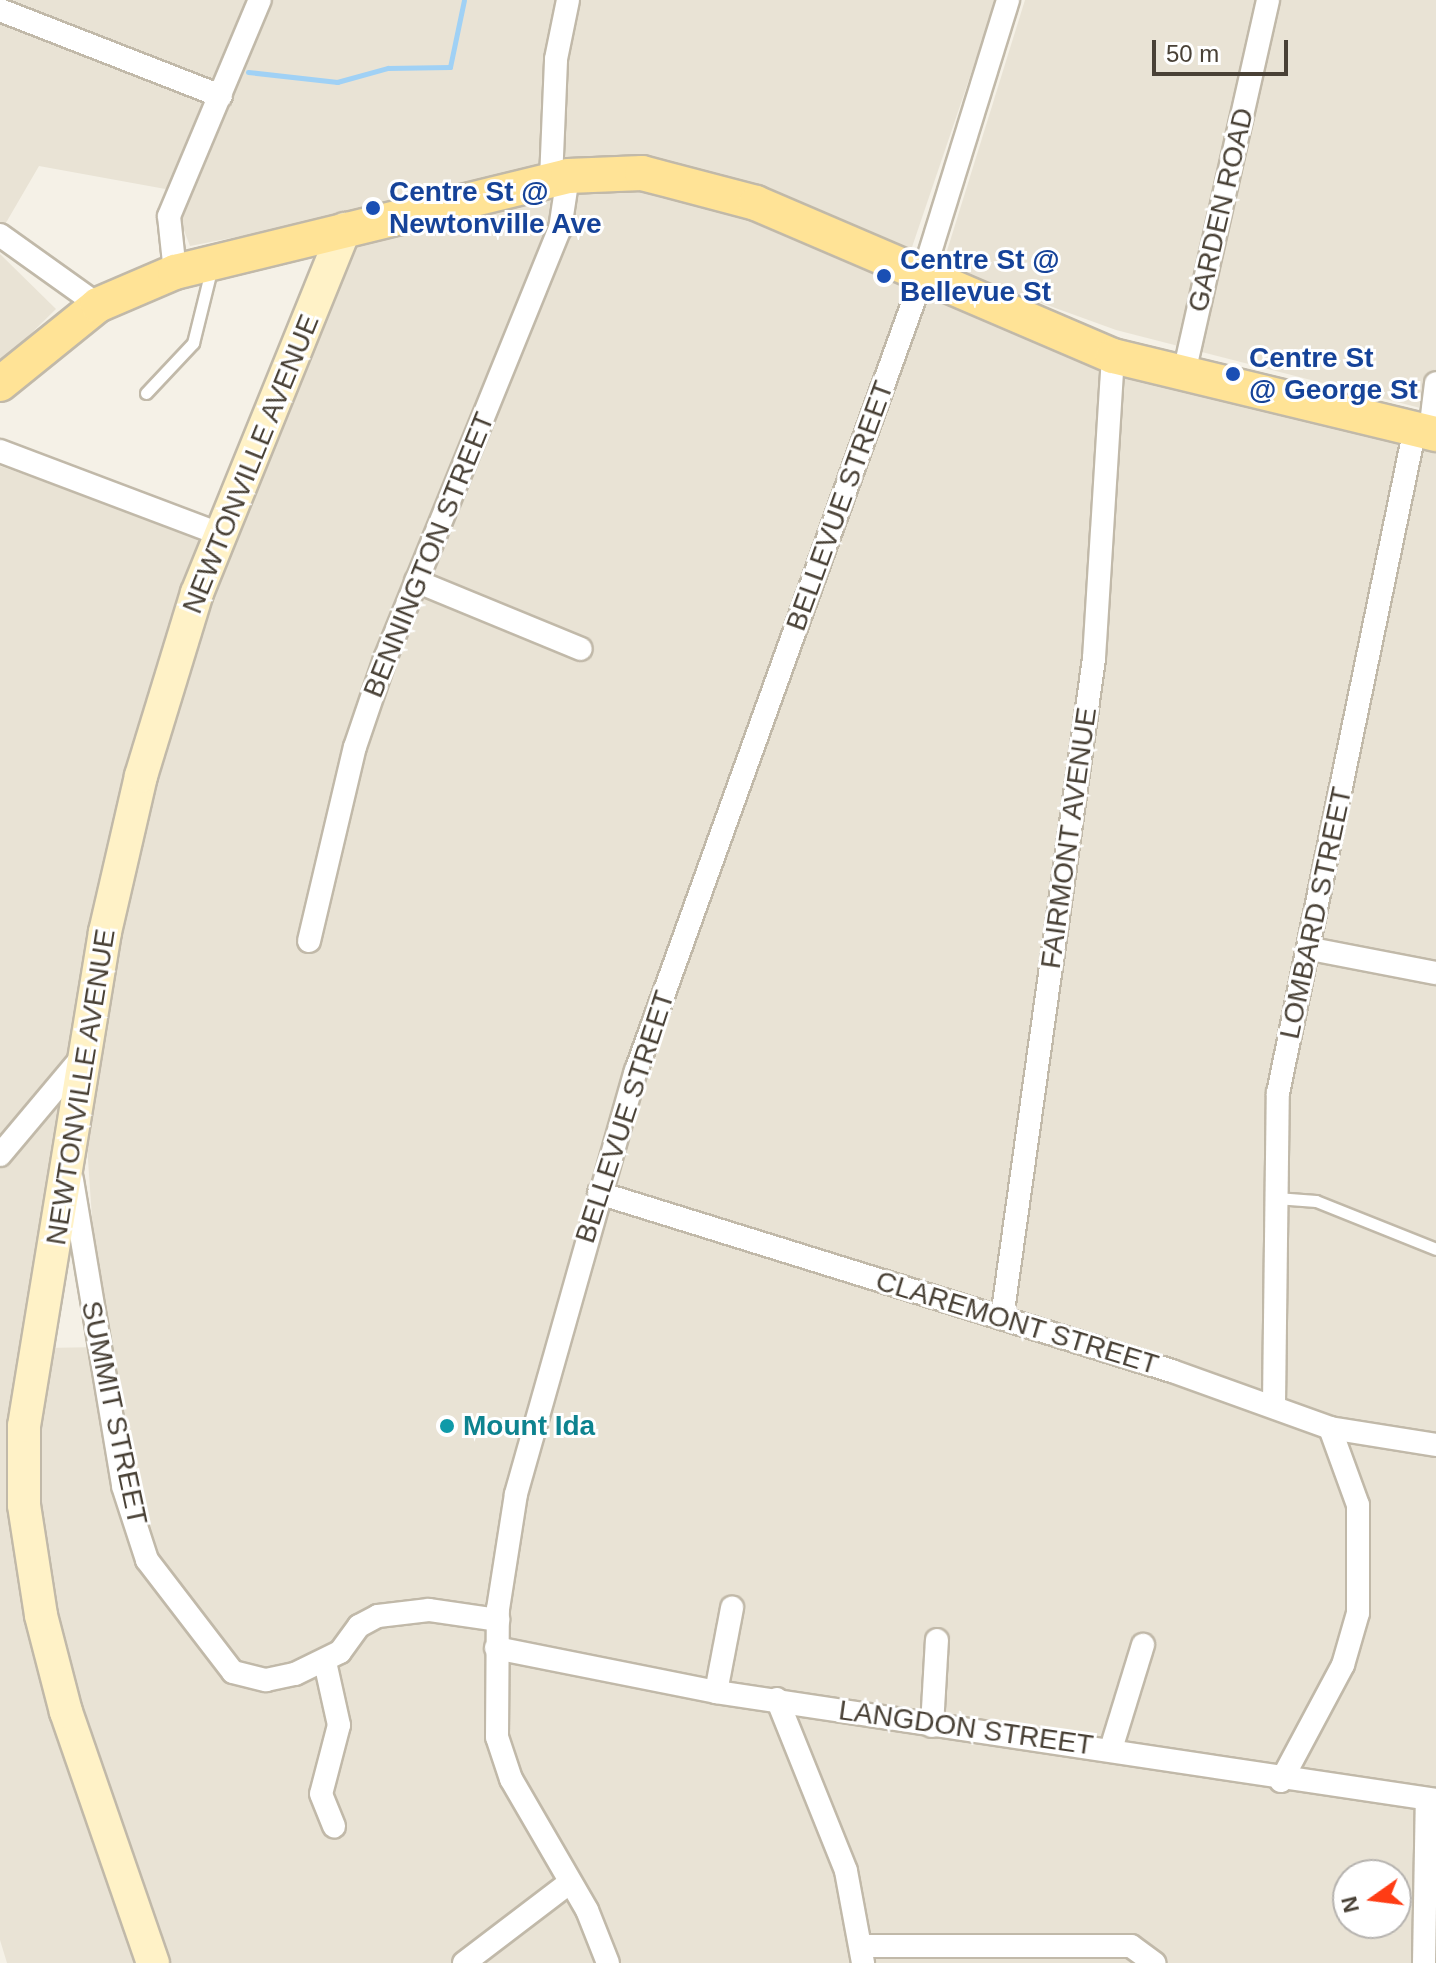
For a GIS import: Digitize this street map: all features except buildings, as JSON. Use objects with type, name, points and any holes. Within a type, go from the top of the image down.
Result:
[{"type":"main road","points":[[0,384],[98,305],[175,272],[560,178],[642,173],[724,191],[922,278],[1113,356],[1427,431]]},
{"type":"main road","name":"NEWTONVILLE AVENUE","points":[[153,1963],[66,1712],[24,1505],[24,1426],[70,1172],[87,1046],[141,776],[220,534],[345,229]]},
{"type":"street","points":[[175,272],[169,216],[260,0]]},
{"type":"street","name":"BENNINGTON STREET","points":[[309,941],[355,747],[416,581],[560,229],[556,59],[568,0]]},
{"type":"street","name":"BELLEVUE STREET","points":[[608,1963],[569,1883],[511,1779],[497,1737],[498,1620],[516,1494],[599,1193],[653,1022],[922,278],[1008,0]]},
{"type":"street","name":"GARDEN ROAD","points":[[1184,373],[1268,0]]},
{"type":"street","points":[[0,10],[221,96]]},
{"type":"street","points":[[0,235],[98,305]]},
{"type":"street","name":"FAIRMONT AVENUE","points":[[1002,1318],[1094,658],[1113,356]]},
{"type":"street","name":"LOMBARD STREET","points":[[1274,1404],[1278,1093],[1436,383]]},
{"type":"street","points":[[0,451],[220,534]]},
{"type":"street","points":[[416,581],[581,649]]},
{"type":"street","points":[[1311,949],[1436,973]]},
{"type":"street","points":[[0,1155],[51,1102],[87,1046]]},
{"type":"street","name":"SUMMIT STREET","points":[[70,1172],[123,1486],[147,1560],[233,1672],[266,1680],[325,1662],[378,1616],[429,1610],[498,1620]]},
{"type":"street","name":"CLAREMONT STREET","points":[[599,1193],[1274,1404],[1330,1428],[1436,1445]]},
{"type":"street","points":[[1281,1781],[1343,1665],[1358,1613],[1358,1505],[1330,1428]]},
{"type":"street","points":[[716,1692],[732,1608]]},
{"type":"street","points":[[932,1726],[937,1640]]},
{"type":"street","points":[[1111,1749],[1143,1645]]},
{"type":"street","name":"LANGDON STREET","points":[[496,1648],[716,1692],[777,1699],[932,1726],[1111,1749],[1281,1781],[1431,1800]]},
{"type":"street","points":[[325,1662],[339,1725],[321,1794],[334,1826]]},
{"type":"street","points":[[777,1699],[846,1871],[862,1954],[1131,1946],[1151,1958]]},
{"type":"street","points":[[1424,1963],[1431,1800]]},
{"type":"street","points":[[464,1963],[569,1883]]},
{"type":"lane","points":[[146,393],[193,343],[213,262]]},
{"type":"lane","points":[[1275,1198],[1316,1201],[1436,1249]]},
{"type":"shaded area","points":[[0,0],[250,0],[171,190],[39,166],[0,233]]},
{"type":"shaded area","points":[[269,0],[996,0],[910,253],[722,174],[650,158],[190,246],[180,220]]},
{"type":"shaded area","points":[[1025,0],[1436,0],[1436,412],[1116,330],[942,267]]},
{"type":"shaded area","points":[[606,181],[716,200],[1098,363],[1436,448],[1436,1963],[165,1963],[49,1608],[29,1457],[45,1348],[101,1347],[86,1131],[103,1003],[175,676],[351,246]]},
{"type":"shaded area","points":[[0,254],[56,309],[0,364]]},
{"type":"shaded area","points":[[0,466],[193,534],[204,549],[70,1106],[14,1452],[145,1963],[7,1963],[0,1940]]},
{"type":"waterway","points":[[248,72],[337,82],[388,68],[450,67],[464,0]]},
{"type":"place","name":"Centre St @ Newtonville Ave","points":[[373,208]]},
{"type":"place","name":"Centre St @ Bellevue St","points":[[884,276]]},
{"type":"place","name":"Centre St @ George St","points":[[1233,374]]},
{"type":"place","name":"Mount Ida","points":[[447,1426]]}]
